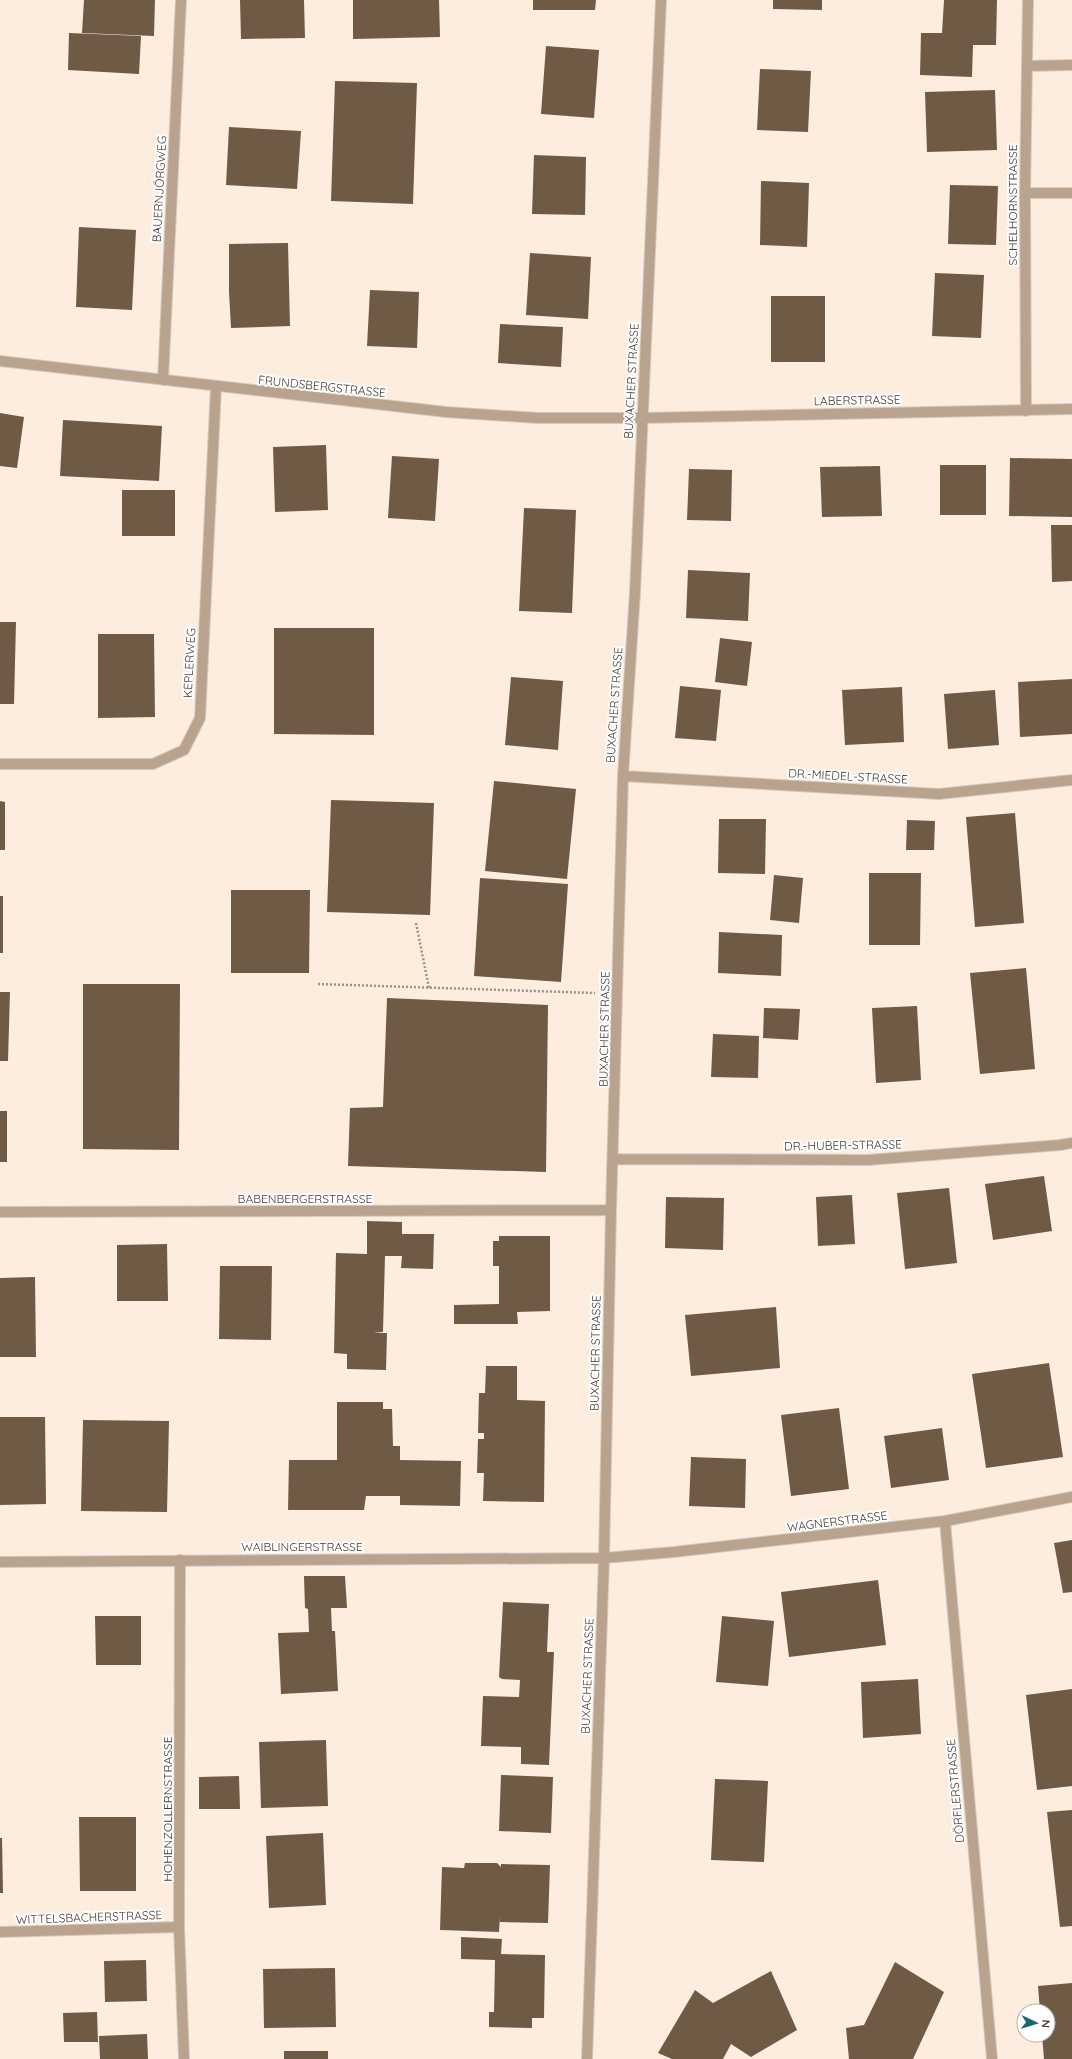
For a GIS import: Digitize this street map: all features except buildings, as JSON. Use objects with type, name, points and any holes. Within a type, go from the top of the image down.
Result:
[{"type":"street","name":"BAUERNJÖRGWEG","points":[[163,380],[182,0]]},
{"type":"street","name":"BUXACHER STRASSE","points":[[587,2059],[604,1558],[611,1210],[623,776],[635,592],[661,0]]},
{"type":"street","name":"SCHELHORNSTRASSE","points":[[1026,410],[1024,192],[1028,0]]},
{"type":"street","points":[[1027,66],[1072,66]]},
{"type":"street","points":[[1024,192],[1072,194]]},
{"type":"street","name":"FRUNDSBERGSTRASSE","points":[[0,361],[216,387],[446,412],[538,418],[642,418]]},
{"type":"street","name":"KEPLERWEG","points":[[0,764],[153,764],[184,750],[200,718],[216,387]]},
{"type":"street","name":"LABERSTRASSE","points":[[642,418],[1072,410]]},
{"type":"street","name":"DR.-MIEDEL-STRASSE","points":[[623,776],[939,794],[1072,780]]},
{"type":"street","name":"DR.-HUBER-STRASSE","points":[[613,1159],[868,1160],[1072,1143]]},
{"type":"street","name":"BABENBERGERSTRASSE","points":[[0,1212],[611,1210]]},
{"type":"street","name":"WAGNERSTRASSE","points":[[604,1558],[674,1552],[945,1522],[1072,1497]]},
{"type":"street","name":"DÖRFLERSTRASSE","points":[[945,1522],[992,2059]]},
{"type":"street","name":"WAIBLINGERSTRASSE","points":[[0,1562],[604,1558]]},
{"type":"street","name":"HOHENZOLLERNSTRASSE","points":[[180,1560],[179,1928],[184,2059]]},
{"type":"street","name":"WITTELSBACHERSTRASSE","points":[[0,1932],[179,1928]]},
{"type":"path","points":[[416,923],[429,988]]},
{"type":"path","points":[[318,984],[618,993]]}]
